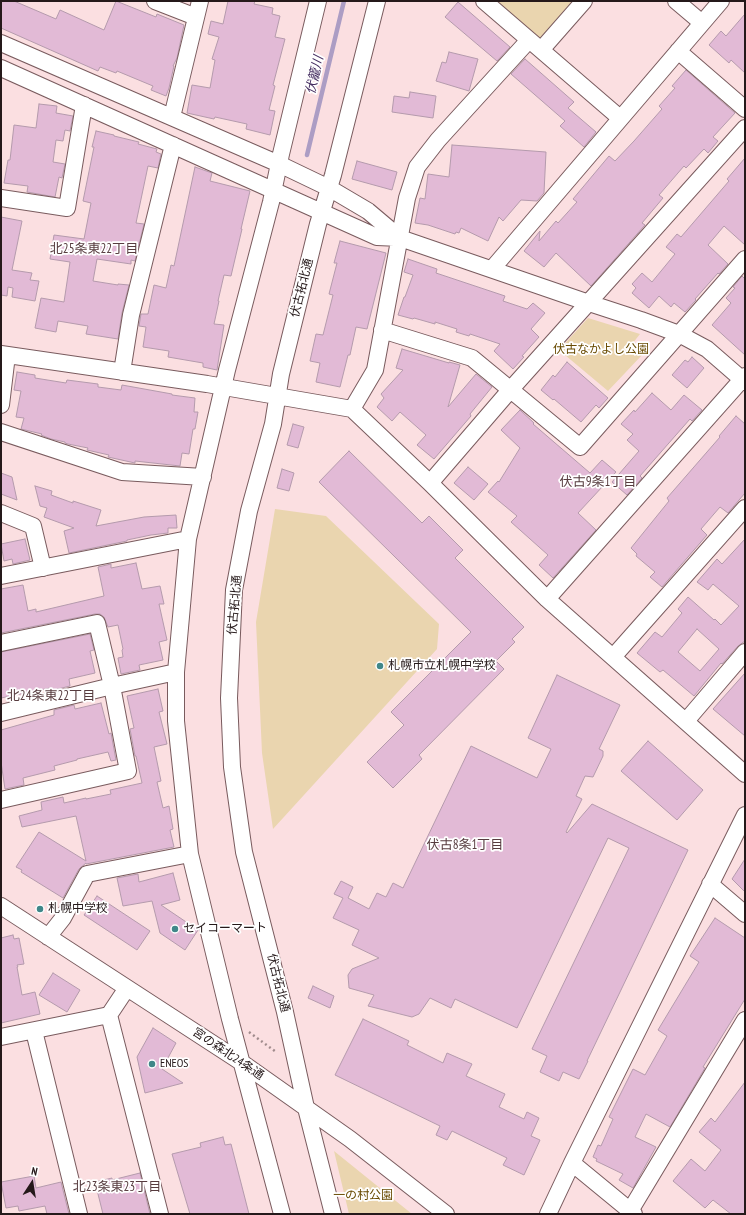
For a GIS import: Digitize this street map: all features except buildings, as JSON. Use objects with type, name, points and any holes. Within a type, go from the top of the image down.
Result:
[{"type":"street","points":[[155,1],[196,17]]},
{"type":"street","points":[[172,117],[200,1]]},
{"type":"street","points":[[282,1214],[241,1062],[190,854],[176,721],[176,672],[188,539],[223,387],[274,190],[318,1]]},
{"type":"street","name":"伏古拓北通","points":[[333,1214],[306,1108],[285,1012],[244,852],[232,767],[229,698],[234,590],[249,511],[273,424],[281,374],[377,1]]},
{"type":"street","points":[[484,1],[620,118]]},
{"type":"street","points":[[352,409],[375,370],[407,198],[417,167],[438,140],[535,45],[584,1]]},
{"type":"street","points":[[676,1],[702,23]]},
{"type":"street","points":[[492,269],[721,1]]},
{"type":"street","points":[[1,43],[279,164],[329,188],[368,211],[400,238]]},
{"type":"street","points":[[678,51],[745,109]]},
{"type":"street","points":[[1,68],[377,237],[400,238],[679,334],[707,349],[744,379],[547,599]]},
{"type":"street","points":[[1,198],[67,208],[84,106]]},
{"type":"street","points":[[430,483],[511,389],[745,128]]},
{"type":"street","points":[[122,372],[131,315],[173,145]]},
{"type":"street","points":[[382,330],[472,358],[580,447],[745,259]]},
{"type":"street","points":[[1,405],[4,355],[223,387],[352,409],[430,483],[547,599],[745,774]]},
{"type":"street","points":[[1,432],[122,472],[202,476]]},
{"type":"street","points":[[613,657],[745,508]]},
{"type":"street","points":[[1,513],[32,526],[43,568]]},
{"type":"street","points":[[1,576],[188,539]]},
{"type":"street","points":[[1,644],[97,623],[112,686],[128,771],[1,800]]},
{"type":"street","points":[[686,721],[745,652]]},
{"type":"street","points":[[1,713],[176,672]]},
{"type":"street","points":[[548,1214],[745,815]]},
{"type":"street","points":[[48,937],[63,918],[87,874],[190,854]]},
{"type":"street","points":[[710,884],[745,914]]},
{"type":"street","name":"宮の森北24条通","points":[[1,906],[241,1062],[350,1139],[446,1214]]},
{"type":"street","points":[[1,1037],[109,1015],[127,988]]},
{"type":"street","points":[[109,1015],[160,1214]]},
{"type":"street","points":[[572,1163],[632,1213],[745,1020]]},
{"type":"street","points":[[34,1031],[79,1214]]},
{"type":"path","points":[[249,1032],[276,1052]]},
{"type":"green space","points":[[497,1],[581,1],[540,39]]},
{"type":"green space","name":"伏古なかよし公園","points":[[588,318],[640,334],[629,348],[642,355],[608,391],[559,350]]},
{"type":"green space","points":[[275,509],[326,516],[439,624],[437,649],[273,829],[262,753],[256,622]]},
{"type":"green space","name":"一の村公園","points":[[334,1151],[412,1214],[349,1214]]},
{"type":"waterway","name":"伏籠川","points":[[307,155],[344,1]]},
{"type":"place","name":"札幌市立札幌中学校","points":[[380,666]]},
{"type":"place","name":"札幌中学校","points":[[40,909]]},
{"type":"place","name":"セイコーマート","points":[[175,929]]},
{"type":"place","name":"ENEOS","points":[[152,1064]]},
{"type":"district","name":"北25条東22丁目","points":[[94,249]]},
{"type":"district","name":"伏古9条1丁目","points":[[598,482]]},
{"type":"district","name":"北24条東22丁目","points":[[51,696]]},
{"type":"district","name":"伏古8条1丁目","points":[[465,845]]},
{"type":"district","name":"北23条東23丁目","points":[[117,1187]]}]
